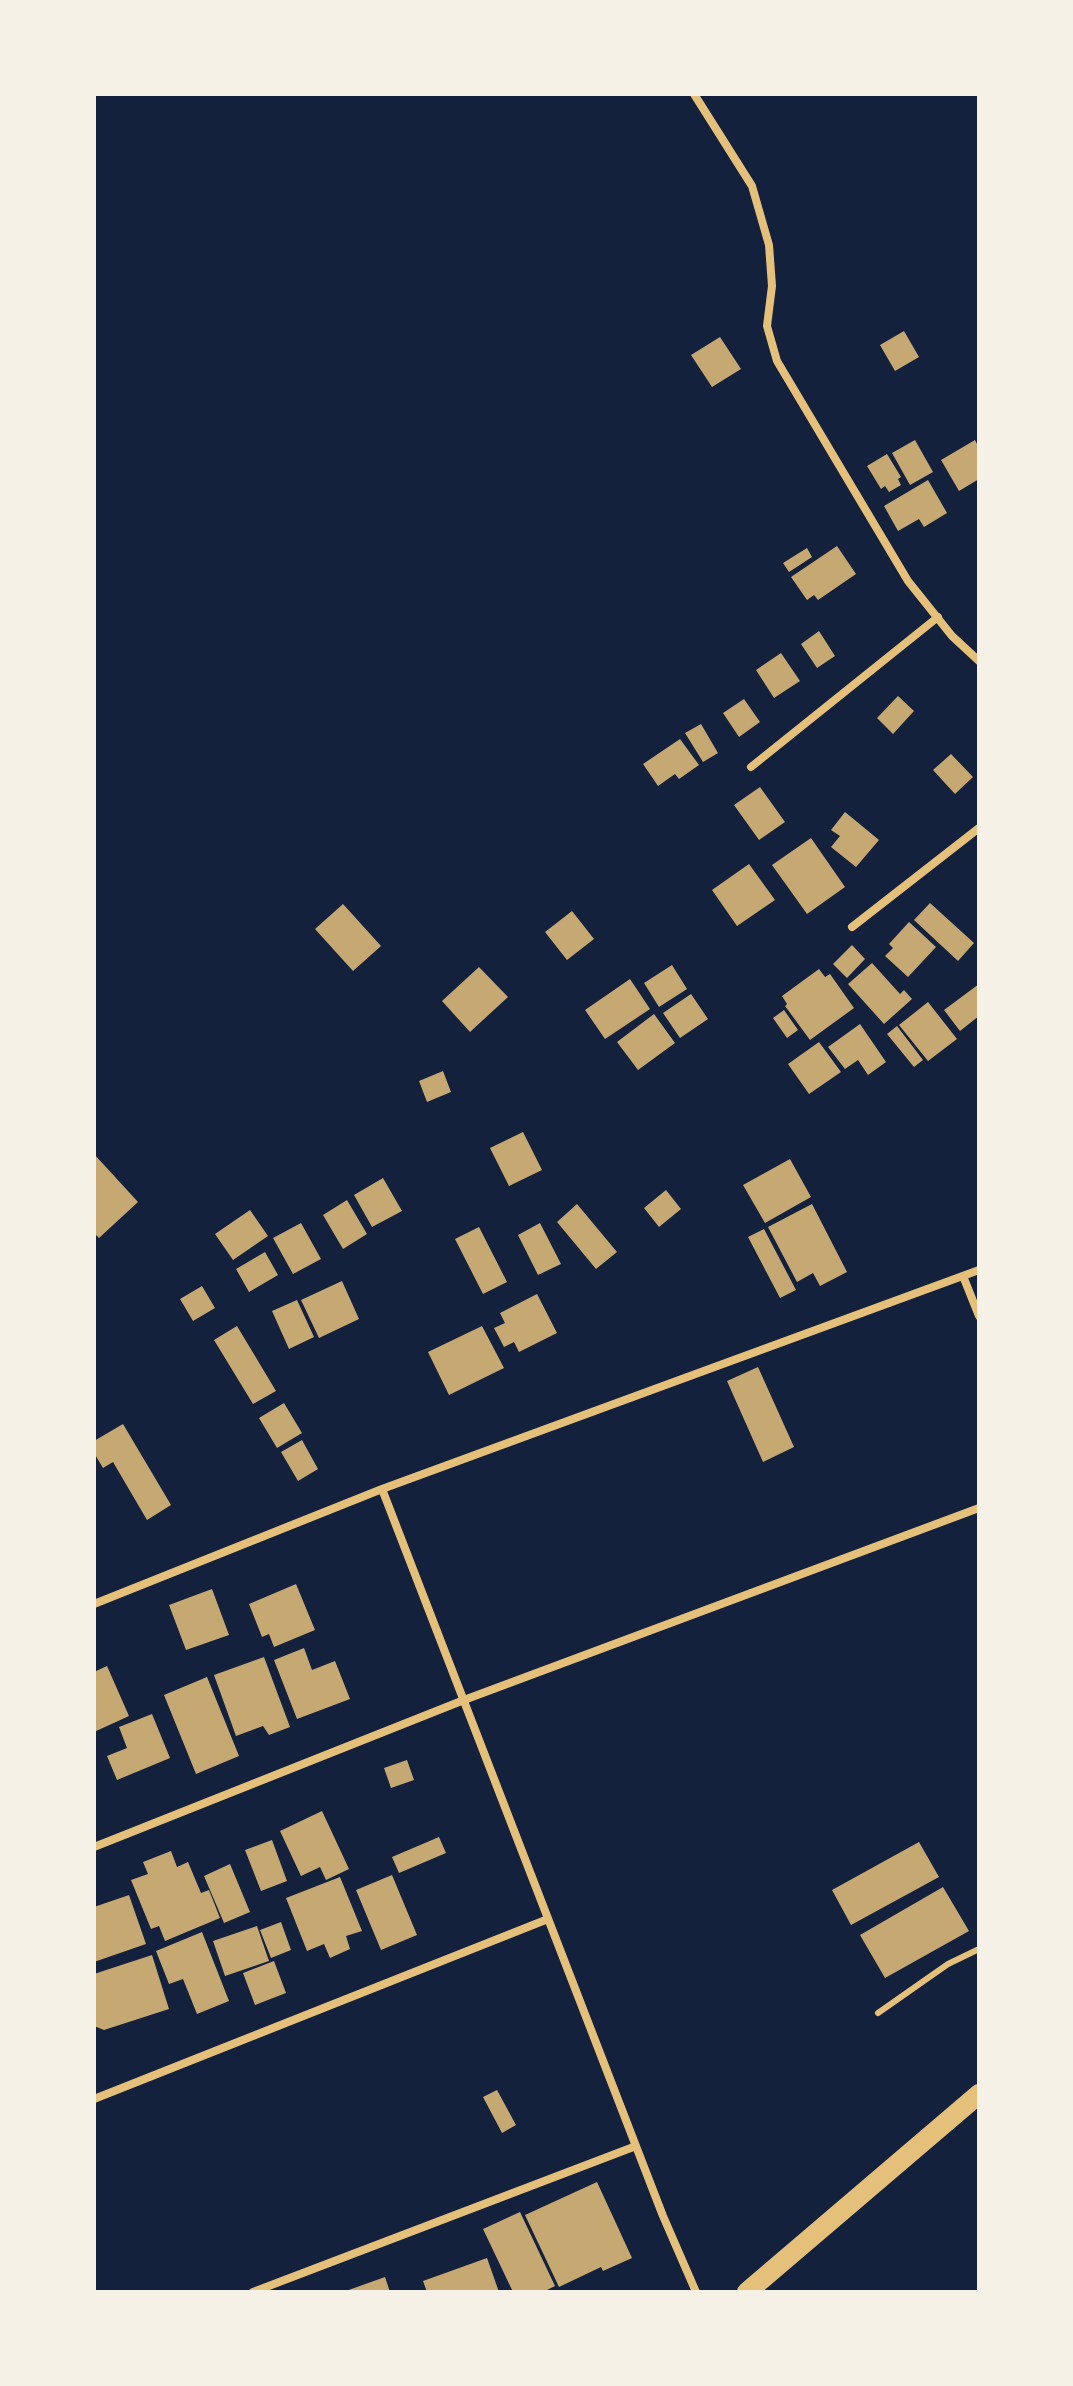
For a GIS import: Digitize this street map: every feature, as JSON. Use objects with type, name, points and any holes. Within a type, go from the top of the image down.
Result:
[{"type":"main road","points":[[747,2292],[979,2094]]},
{"type":"street","points":[[694,94],[752,186],[769,245],[772,286],[767,326],[777,361],[908,581],[952,636],[979,661]]},
{"type":"street","points":[[751,767],[938,617]]},
{"type":"street","points":[[852,927],[979,828]]},
{"type":"street","points":[[94,1604],[382,1489],[979,1270]]},
{"type":"street","points":[[963,1276],[979,1316]]},
{"type":"street","points":[[382,1489],[636,2146],[696,2292]]},
{"type":"street","points":[[94,1847],[464,1700],[979,1508]]},
{"type":"street","points":[[94,2099],[548,1919]]},
{"type":"street","points":[[253,2292],[636,2146]]},
{"type":"lane","points":[[878,2013],[948,1964],[979,1949]]},
{"type":"building","points":[[904,331],[919,357],[895,371],[880,345]]},
{"type":"building","points":[[720,337],[741,369],[712,387],[691,355]]},
{"type":"building","points":[[915,440],[933,472],[910,485],[892,453]]},
{"type":"building","points":[[975,440],[979,448],[979,479],[959,491],[941,460]]},
{"type":"building","points":[[887,454],[901,477],[898,479],[901,485],[889,492],[885,486],[881,489],[867,466]]},
{"type":"building","points":[[928,480],[947,513],[924,527],[919,519],[898,531],[884,506]]},
{"type":"building","points":[[837,546],[856,574],[818,600],[814,595],[807,600],[791,577]]},
{"type":"building","points":[[807,548],[812,557],[789,572],[783,563]]},
{"type":"building","points":[[819,631],[835,656],[817,668],[801,644]]},
{"type":"building","points":[[781,653],[800,681],[774,698],[756,670]]},
{"type":"building","points":[[898,696],[914,711],[893,734],[877,718]]},
{"type":"building","points":[[744,699],[760,722],[739,737],[723,713]]},
{"type":"building","points":[[701,724],[718,753],[703,762],[685,733]]},
{"type":"building","points":[[680,739],[699,765],[679,779],[675,774],[658,786],[643,764]]},
{"type":"building","points":[[951,754],[973,777],[955,794],[933,770]]},
{"type":"building","points":[[760,787],[785,822],[759,840],[734,805]]},
{"type":"building","points":[[845,812],[879,840],[856,867],[831,847],[840,836],[831,830]]},
{"type":"building","points":[[811,838],[845,887],[807,914],[772,865]]},
{"type":"building","points":[[749,864],[775,900],[737,926],[712,890]]},
{"type":"building","points":[[930,903],[974,943],[958,961],[914,920]]},
{"type":"building","points":[[343,904],[381,946],[353,971],[315,929]]},
{"type":"building","points":[[572,911],[594,939],[567,960],[545,932]]},
{"type":"building","points":[[909,922],[936,947],[908,977],[885,956],[893,948],[889,944]]},
{"type":"building","points":[[852,945],[865,959],[847,978],[833,964]]},
{"type":"building","points":[[872,963],[900,994],[904,990],[912,999],[884,1024],[848,984]]},
{"type":"building","points":[[672,965],[687,989],[659,1007],[644,983]]},
{"type":"building","points":[[479,967],[508,997],[470,1032],[442,1001]]},
{"type":"building","points":[[819,969],[825,977],[830,974],[854,1008],[810,1040],[785,1006],[787,1004],[782,996]]},
{"type":"building","points":[[630,979],[650,1009],[605,1039],[585,1010]]},
{"type":"building","points":[[979,984],[979,1016],[960,1031],[944,1010]]},
{"type":"building","points":[[691,994],[708,1019],[680,1038],[663,1013]]},
{"type":"building","points":[[928,1002],[957,1039],[928,1061],[899,1025]]},
{"type":"building","points":[[784,1010],[798,1030],[787,1038],[773,1018]]},
{"type":"building","points":[[654,1014],[675,1043],[638,1070],[617,1042]]},
{"type":"building","points":[[860,1024],[886,1062],[868,1075],[858,1060],[845,1069],[828,1047]]},
{"type":"building","points":[[897,1026],[923,1060],[914,1067],[887,1034]]},
{"type":"building","points":[[819,1042],[841,1072],[809,1094],[788,1064]]},
{"type":"building","points":[[443,1071],[451,1092],[427,1102],[419,1081]]},
{"type":"building","points":[[523,1132],[542,1170],[509,1186],[490,1148]]},
{"type":"building","points":[[94,1154],[138,1202],[99,1238],[94,1233]]},
{"type":"building","points":[[790,1159],[811,1197],[765,1223],[743,1185]]},
{"type":"building","points":[[383,1178],[402,1211],[372,1227],[354,1195]]},
{"type":"building","points":[[666,1190],[681,1209],[659,1227],[644,1208]]},
{"type":"building","points":[[347,1200],[367,1234],[343,1249],[323,1215]]},
{"type":"building","points":[[577,1204],[617,1252],[596,1269],[557,1222]]},
{"type":"building","points":[[812,1204],[847,1272],[820,1286],[813,1273],[797,1282],[768,1227]]},
{"type":"building","points":[[250,1210],[268,1236],[233,1260],[215,1234]]},
{"type":"building","points":[[301,1223],[321,1259],[293,1274],[273,1238]]},
{"type":"building","points":[[540,1223],[561,1264],[538,1275],[518,1235]]},
{"type":"building","points":[[479,1227],[507,1282],[483,1294],[455,1239]]},
{"type":"building","points":[[764,1229],[796,1290],[780,1298],[748,1237]]},
{"type":"building","points":[[265,1252],[278,1275],[249,1292],[236,1269]]},
{"type":"building","points":[[342,1281],[359,1319],[319,1338],[301,1300]]},
{"type":"building","points":[[202,1286],[215,1308],[193,1321],[180,1299]]},
{"type":"building","points":[[537,1294],[557,1333],[519,1352],[514,1342],[504,1347],[494,1328],[505,1323],[500,1313]]},
{"type":"building","points":[[297,1300],[314,1337],[289,1349],[272,1311]]},
{"type":"building","points":[[237,1326],[276,1391],[253,1404],[214,1340]]},
{"type":"building","points":[[482,1326],[504,1368],[449,1395],[428,1352]]},
{"type":"building","points":[[758,1367],[794,1447],[763,1462],[727,1381]]},
{"type":"building","points":[[284,1403],[302,1433],[277,1448],[259,1418]]},
{"type":"building","points":[[123,1424],[171,1505],[147,1520],[113,1462],[103,1468],[94,1453],[94,1441]]},
{"type":"building","points":[[302,1440],[318,1469],[298,1481],[281,1452]]},
{"type":"building","points":[[296,1584],[315,1630],[274,1647],[269,1634],[262,1637],[249,1604]]},
{"type":"building","points":[[212,1589],[229,1635],[186,1650],[169,1605]]},
{"type":"building","points":[[304,1648],[312,1670],[335,1661],[350,1699],[297,1719],[274,1660]]},
{"type":"building","points":[[264,1657],[290,1727],[269,1735],[263,1726],[236,1736],[214,1675]]},
{"type":"building","points":[[107,1666],[129,1716],[94,1732],[94,1672]]},
{"type":"building","points":[[207,1677],[239,1756],[196,1774],[164,1695]]},
{"type":"building","points":[[152,1714],[170,1758],[117,1780],[107,1756],[127,1748],[119,1727]]},
{"type":"building","points":[[407,1760],[414,1780],[391,1788],[384,1768]]},
{"type":"building","points":[[322,1811],[349,1869],[326,1880],[320,1867],[301,1876],[280,1831]]},
{"type":"building","points":[[439,1837],[446,1853],[399,1873],[392,1857]]},
{"type":"building","points":[[272,1840],[287,1881],[261,1891],[245,1850]]},
{"type":"building","points":[[919,1842],[939,1877],[851,1925],[832,1890]]},
{"type":"building","points":[[171,1851],[177,1867],[188,1862],[201,1893],[209,1890],[220,1918],[165,1941],[159,1926],[151,1929],[131,1880],[148,1874],[143,1862]]},
{"type":"building","points":[[230,1864],[250,1912],[224,1923],[204,1876]]},
{"type":"building","points":[[392,1875],[417,1935],[381,1950],[356,1890]]},
{"type":"building","points":[[340,1877],[362,1931],[346,1936],[350,1949],[330,1958],[324,1944],[307,1951],[286,1898]]},
{"type":"building","points":[[943,1887],[969,1931],[885,1978],[860,1935]]},
{"type":"building","points":[[129,1895],[146,1944],[94,1962],[94,1907]]},
{"type":"building","points":[[281,1922],[291,1950],[271,1958],[260,1930]]},
{"type":"building","points":[[257,1926],[269,1961],[225,1976],[213,1941]]},
{"type":"building","points":[[202,1932],[229,2001],[197,2014],[183,1979],[169,1984],[156,1951]]},
{"type":"building","points":[[152,1955],[169,2009],[104,2030],[94,2026],[94,1974]]},
{"type":"building","points":[[274,1961],[286,1993],[255,2005],[243,1973]]},
{"type":"building","points":[[497,2090],[516,2125],[502,2133],[483,2097]]},
{"type":"building","points":[[597,2182],[632,2258],[603,2271],[601,2267],[559,2287],[525,2215]]},
{"type":"building","points":[[520,2212],[555,2286],[543,2292],[513,2292],[483,2229]]},
{"type":"building","points":[[487,2258],[499,2292],[427,2292],[423,2281]]},
{"type":"building","points":[[385,2277],[390,2292],[343,2292]]}]
